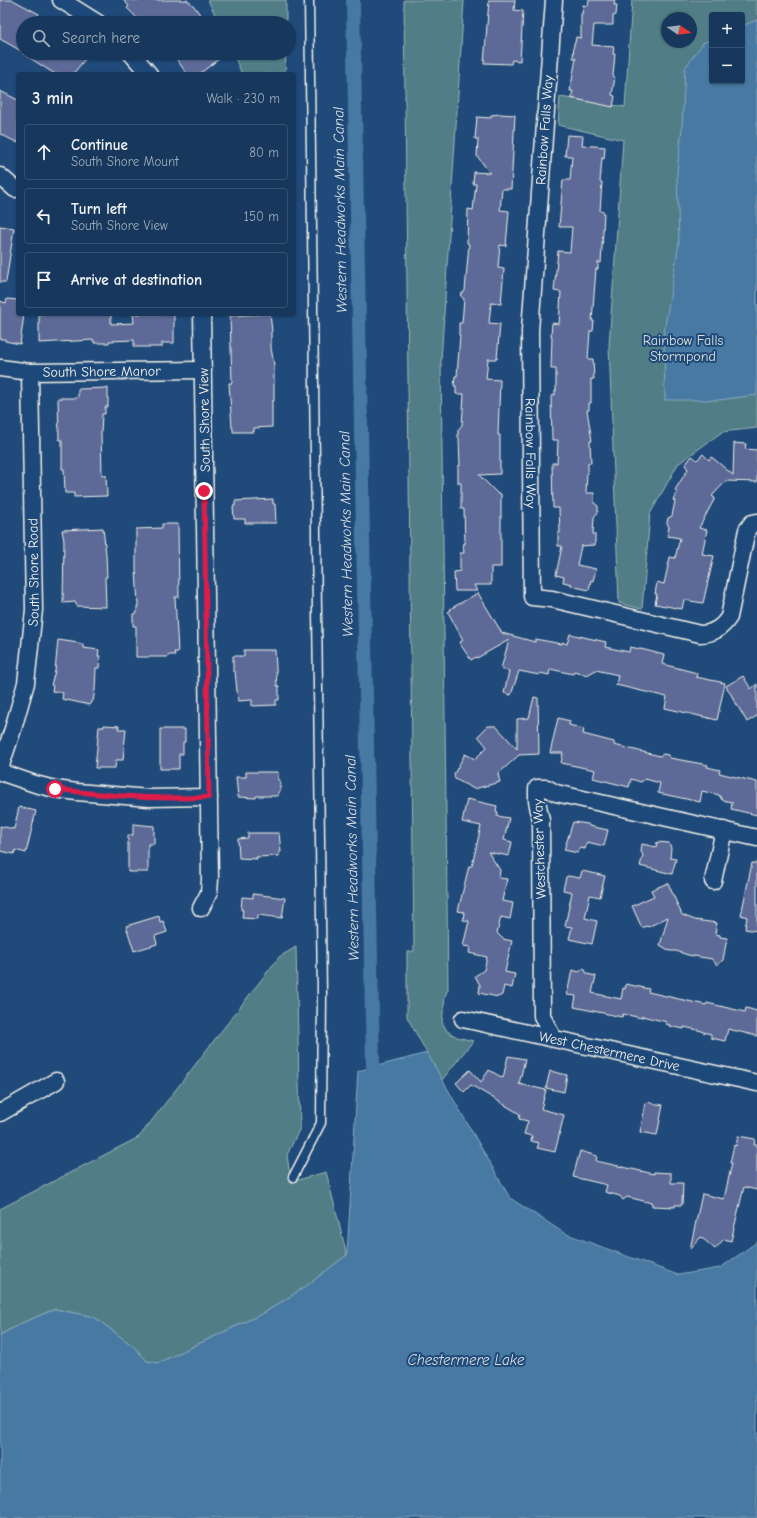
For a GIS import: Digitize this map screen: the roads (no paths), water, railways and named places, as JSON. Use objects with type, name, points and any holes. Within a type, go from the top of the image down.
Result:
[{"type":"street","points":[[61,0],[87,16]]},
{"type":"street","name":"Rainbow Falls Way","points":[[554,0],[530,332],[532,597],[552,600],[700,634],[706,634],[724,626],[729,617],[747,530],[752,523],[757,522]]},
{"type":"street","points":[[137,60],[147,72]]},
{"type":"street","points":[[0,176],[15,189]]},
{"type":"street","name":"South Shore View","points":[[201,908],[208,892],[210,879],[202,316]]},
{"type":"street","name":"South Shore Manor","points":[[0,368],[30,372],[203,370]]},
{"type":"street","name":"South Shore Road","points":[[0,768],[26,683],[34,610],[30,372]]},
{"type":"street","points":[[0,772],[34,784],[77,792],[149,798],[209,797]]},
{"type":"street","name":"Westchester Way","points":[[553,1038],[542,1016],[541,820],[537,801],[537,788],[547,788],[556,793],[757,838]]},
{"type":"street","points":[[713,881],[724,830]]},
{"type":"street","name":"West Chestermere Drive","points":[[463,1019],[757,1083]]},
{"type":"street","points":[[0,1113],[56,1081]]},
{"type":"lane","points":[[293,1177],[322,1123],[322,992],[309,0]]},
{"type":"water","points":[[757,20],[757,395],[719,400],[665,400],[664,332],[679,243],[677,172],[682,128],[685,68],[703,43],[709,40],[709,84],[745,84],[745,25]]},
{"type":"water","name":"Chestermere Lake","points":[[427,1053],[510,1198],[564,1233],[678,1275],[720,1268],[757,1242],[757,1518],[0,1518],[0,1335],[22,1323],[55,1309],[94,1317],[133,1346],[147,1361],[158,1363],[264,1313],[305,1287],[347,1255],[358,1071]]},
{"type":"waterway","name":"Western Headworks Main Canal","points":[[353,0],[373,1068]]},
{"type":"park label","name":"Rainbow Falls Stormpond","points":[[683,348]]}]
